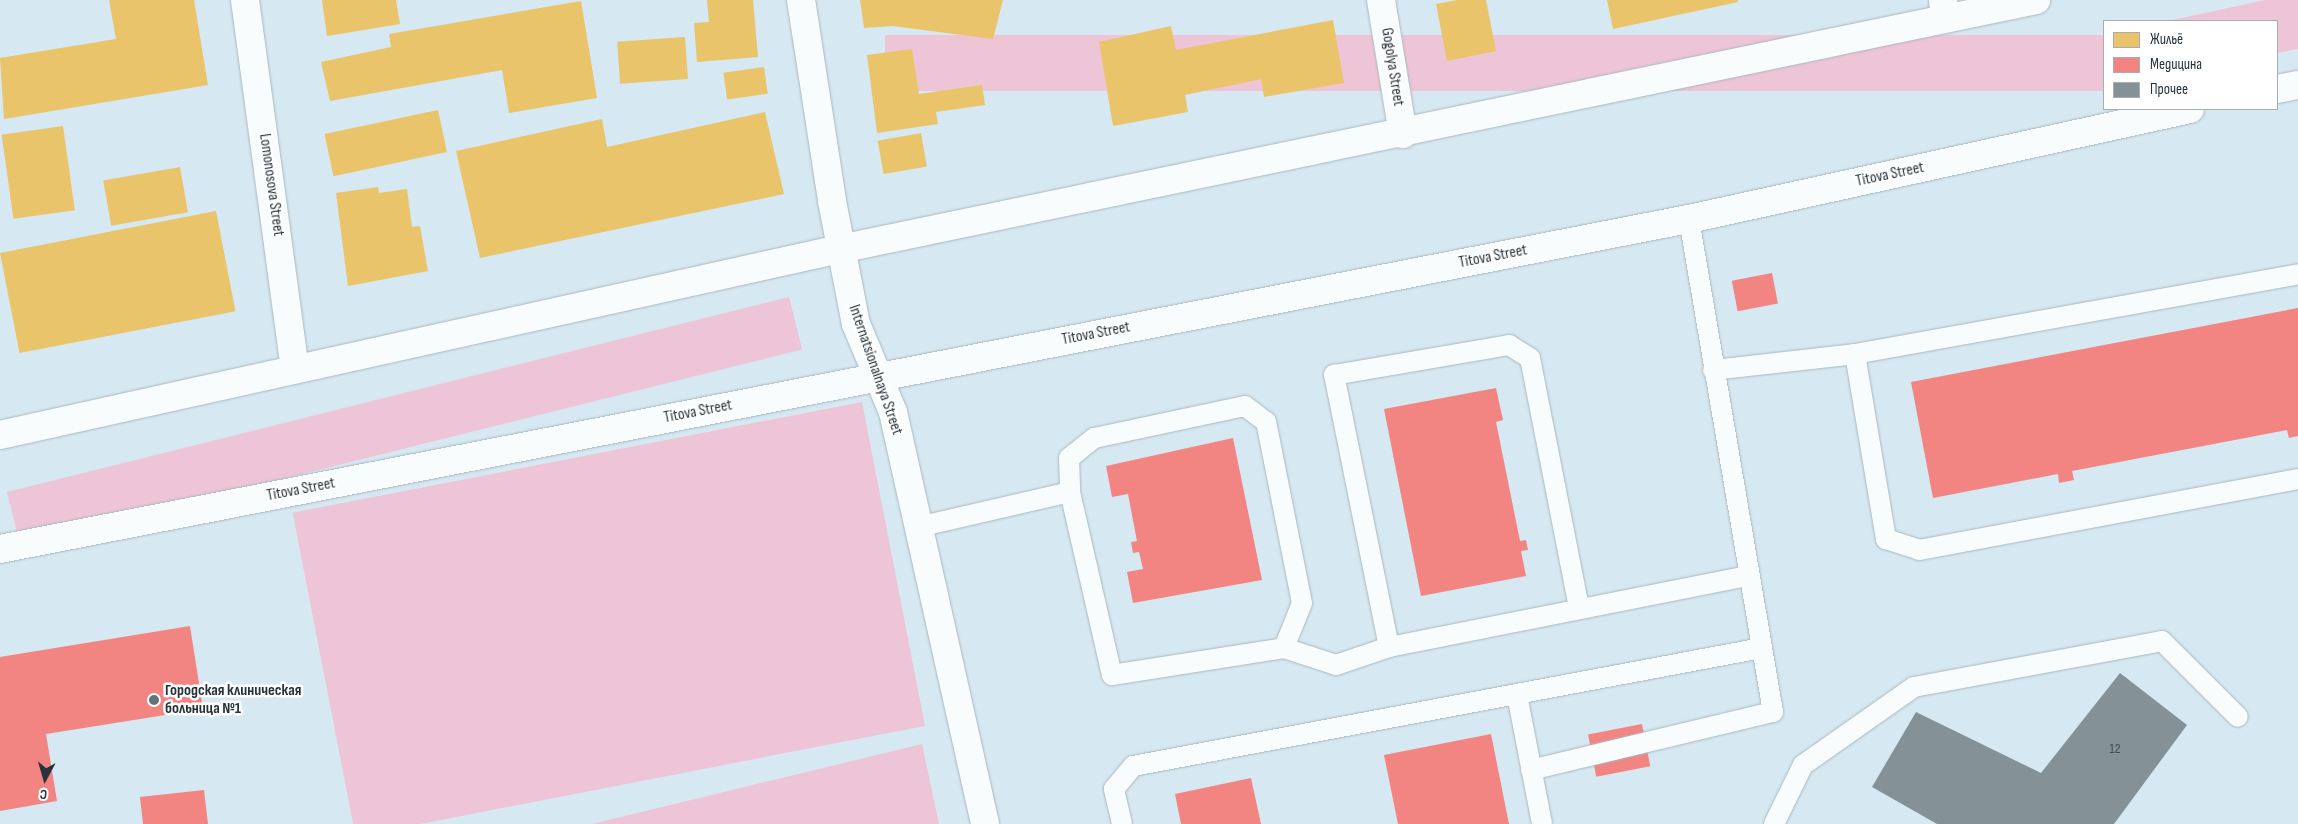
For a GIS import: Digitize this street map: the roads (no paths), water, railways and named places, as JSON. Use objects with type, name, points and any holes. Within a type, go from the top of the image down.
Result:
[{"type":"street","name":"Lomonosova Street","points":[[245,0],[296,369]]},
{"type":"street","name":"Internatsionalnaya Street","points":[[801,0],[840,249],[856,324],[892,412],[985,824]]},
{"type":"street","name":"Gogolya Street","points":[[1381,0],[1403,134]]},
{"type":"street","points":[[0,435],[840,249],[1403,134],[1944,9],[2036,0]]},
{"type":"street","points":[[2278,90],[2298,85]]},
{"type":"street","name":"Titova Street","points":[[0,549],[1689,219],[2185,110]]},
{"type":"lane","points":[[1531,770],[1772,712],[1689,219]]},
{"type":"lane","points":[[1714,370],[1855,354],[2298,274]]},
{"type":"lane","points":[[1389,647],[1334,375],[1509,346],[1530,358],[1579,608]]},
{"type":"lane","points":[[1855,354],[1886,540],[1919,550],[2298,479]]},
{"type":"lane","points":[[1284,648],[1302,603],[1266,422],[1246,406],[1094,438],[1069,458],[1070,492],[1112,675],[1284,648],[1336,666],[1389,647],[1749,576]]},
{"type":"lane","points":[[918,527],[1070,492]]},
{"type":"lane","points":[[1774,824],[1803,765],[1914,687],[2162,641],[2238,717]]},
{"type":"lane","points":[[1122,824],[1114,789],[1134,766],[1762,648]]},
{"type":"lane","points":[[1517,695],[1542,824]]},
{"type":"place","name":"Городская клиническая больница №1","points":[[154,700]]}]
